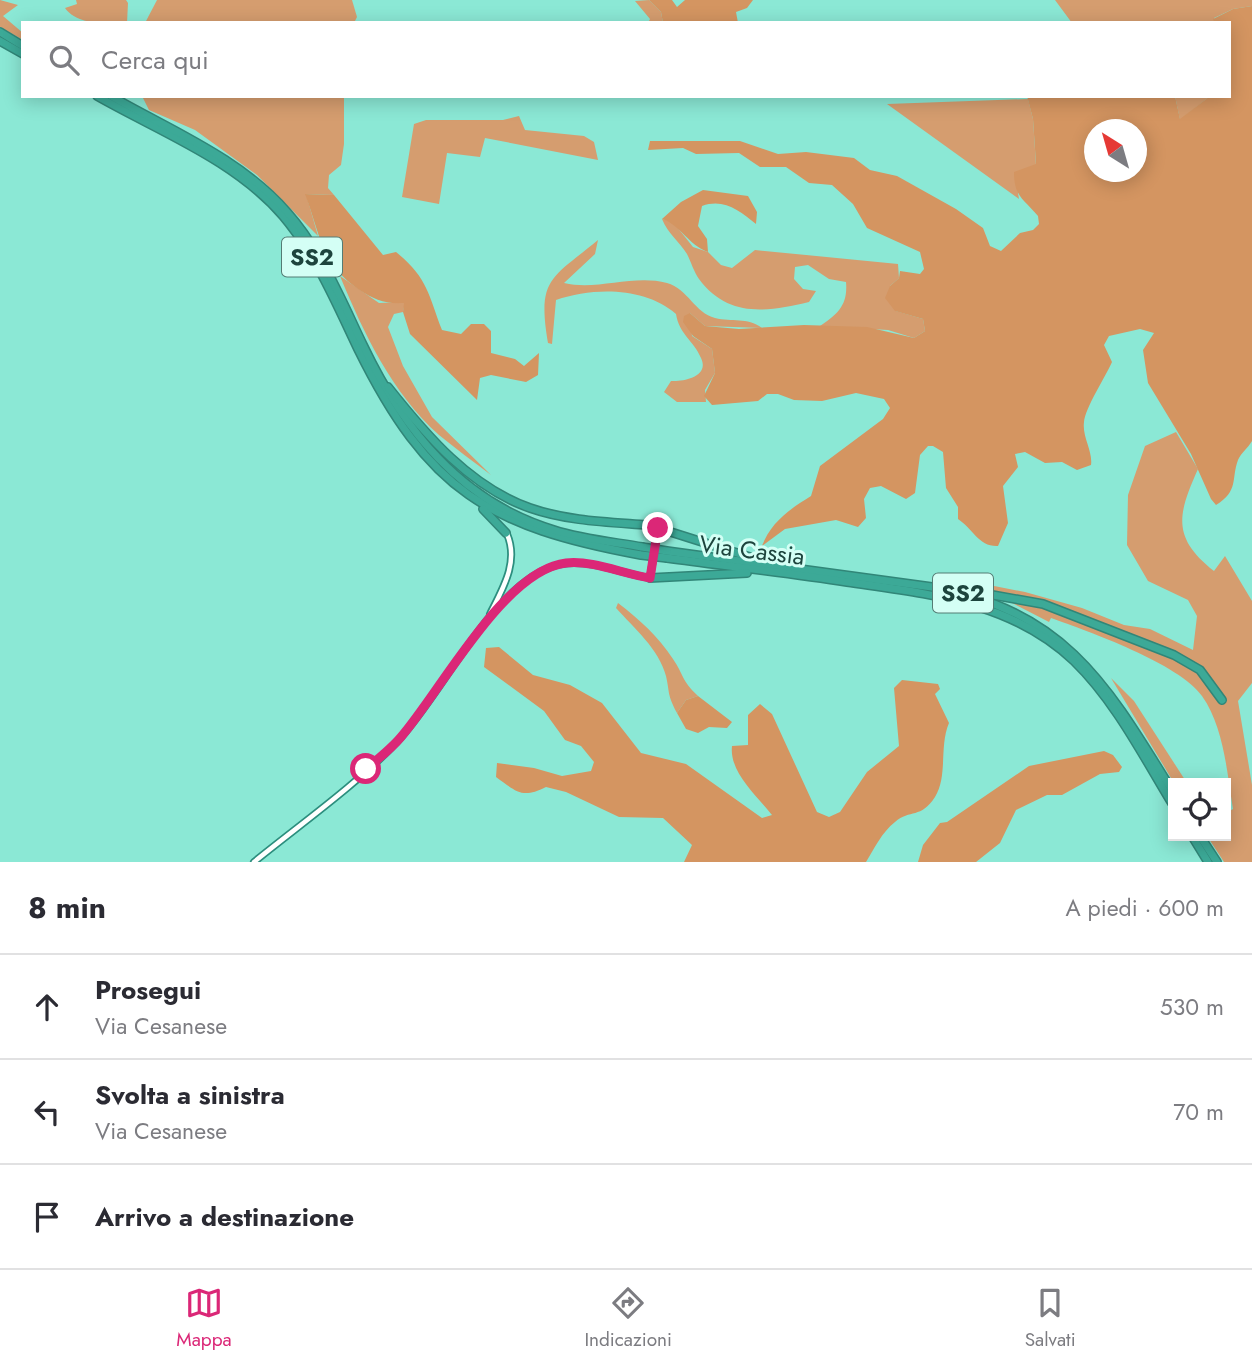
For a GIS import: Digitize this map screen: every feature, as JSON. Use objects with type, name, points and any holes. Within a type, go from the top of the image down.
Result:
[{"type":"highway","points":[[0,33],[21,45]]},
{"type":"highway","points":[[0,41],[21,53]]},
{"type":"highway","name":"Via Cassia","points":[[101,98],[217,162],[246,181],[280,213],[319,269],[393,413],[424,455],[456,487],[486,507],[551,536],[959,599],[995,611],[1032,630],[1073,660],[1098,687],[1168,797]]},
{"type":"highway","name":"Via Cassia","points":[[115,98],[246,172],[286,210],[325,266],[376,374],[398,410],[428,448],[459,480],[487,499],[554,530],[642,551]]},
{"type":"highway","points":[[376,374],[435,443],[499,494],[530,508],[559,516],[647,525]]},
{"type":"highway","points":[[456,487],[496,519],[506,533]]},
{"type":"highway","points":[[658,528],[777,566]]},
{"type":"highway","name":"Via Cassia","points":[[667,555],[777,566],[932,587],[996,604],[1037,625],[1068,647],[1113,695],[1168,784]]},
{"type":"highway","points":[[650,578],[741,572],[793,574]]},
{"type":"highway","points":[[932,587],[966,589],[1034,601],[1174,655],[1200,670],[1222,700]]},
{"type":"highway","points":[[1195,841],[1208,862]]},
{"type":"highway","points":[[1203,841],[1217,862]]},
{"type":"street","points":[[254,862],[394,744],[487,619],[528,579],[555,565],[582,563],[650,578],[658,528],[647,525]]},
{"type":"street","points":[[487,619],[509,572],[512,551],[506,533]]},
{"type":"shaded area","points":[[0,0],[18,5],[3,16],[21,31],[21,39],[0,27]]},
{"type":"shaded area","points":[[76,0],[126,0],[127,21],[85,21],[65,8],[77,4]]},
{"type":"shaded area","points":[[157,0],[352,0],[357,17],[355,21],[146,21]]},
{"type":"shaded area","points":[[649,0],[661,12],[663,21],[649,21],[635,1]]},
{"type":"shaded area","points":[[649,0],[672,0],[677,7],[685,0],[753,0],[747,8],[736,12],[738,21],[663,21],[661,12]]},
{"type":"shaded area","points":[[1055,0],[1252,0],[1252,6],[1233,9],[1214,18],[1215,21],[1071,21]]},
{"type":"shaded area","points":[[1252,6],[1252,441],[1238,460],[1228,495],[1216,505],[1211,499],[1191,454],[1148,383],[1143,350],[1154,333],[1140,329],[1109,336],[1104,345],[1112,362],[1084,422],[1091,465],[1077,470],[1062,462],[1045,463],[1025,452],[1015,454],[1018,467],[1003,486],[1008,523],[998,546],[981,541],[958,519],[958,507],[946,488],[943,452],[928,446],[920,455],[915,493],[906,499],[881,486],[870,488],[864,499],[866,518],[858,527],[836,520],[785,529],[762,546],[776,523],[811,496],[820,466],[883,419],[890,408],[884,399],[856,393],[822,401],[794,400],[778,394],[767,394],[758,401],[712,405],[704,396],[715,373],[712,349],[693,336],[683,322],[684,316],[690,313],[705,326],[739,329],[804,325],[867,327],[914,338],[925,331],[923,319],[895,311],[885,298],[890,286],[899,278],[900,271],[920,274],[924,269],[920,252],[867,228],[853,204],[832,185],[809,183],[786,167],[760,167],[739,153],[696,154],[683,148],[648,150],[650,141],[740,141],[778,154],[806,152],[854,158],[870,170],[897,176],[956,209],[983,228],[990,246],[1001,251],[1020,233],[1033,230],[1039,224],[1038,216],[1021,197],[1014,180],[1014,172],[1036,164],[1033,119],[1028,98],[1175,98],[1180,119],[1207,98],[1231,98],[1231,21],[1213,19],[1233,9]]},
{"type":"shaded area","points":[[143,98],[344,98],[341,165],[329,175],[328,188],[334,195],[306,194],[318,236],[257,175],[195,130],[149,110]]},
{"type":"shaded area","points":[[1175,98],[1208,98],[1180,120]]},
{"type":"shaded area","points":[[1028,99],[1033,119],[1036,165],[1027,169],[1018,193],[1019,199],[887,104]]},
{"type":"shaded area","points":[[519,116],[525,130],[584,136],[594,142],[598,160],[485,138],[480,157],[447,153],[439,204],[402,197],[414,124],[426,120],[503,120]]},
{"type":"shaded area","points":[[703,190],[748,196],[757,212],[756,224],[738,210],[725,205],[702,206],[698,226],[707,239],[708,252],[701,249],[662,219],[681,202]]},
{"type":"shaded area","points":[[305,194],[334,195],[383,255],[396,252],[407,261],[426,287],[442,330],[461,334],[471,324],[484,324],[491,331],[491,353],[515,359],[524,366],[539,353],[538,375],[526,382],[491,375],[480,378],[477,400],[410,334],[403,312],[404,303],[385,302],[370,296],[336,269],[323,247]]},
{"type":"shaded area","points":[[662,219],[673,222],[693,247],[708,252],[721,265],[732,268],[755,250],[898,264],[899,278],[890,286],[896,311],[923,319],[925,331],[914,338],[888,330],[820,326],[832,317],[843,303],[846,282],[829,279],[808,265],[795,267],[794,279],[803,289],[816,291],[809,302],[763,309],[735,306],[710,292],[699,279],[687,254]]},
{"type":"shaded area","points":[[598,240],[595,254],[564,283],[589,285],[641,280],[667,283],[681,290],[708,315],[751,322],[762,328],[705,326],[690,313],[692,336],[712,349],[715,373],[705,390],[706,402],[677,402],[664,392],[671,381],[688,379],[699,374],[703,364],[680,327],[676,314],[650,299],[634,294],[602,292],[556,300],[552,344],[548,343],[545,305],[551,282],[569,263]]},
{"type":"shaded area","points":[[340,276],[379,303],[405,302],[403,312],[394,314],[388,327],[403,366],[432,417],[491,475],[439,435],[407,401],[369,341]]},
{"type":"shaded area","points":[[1176,432],[1198,469],[1183,512],[1185,536],[1200,559],[1214,571],[1225,556],[1252,601],[1252,683],[1238,701],[1252,785],[1252,862],[1224,862],[1210,841],[1231,841],[1231,778],[1228,778],[1224,751],[1215,722],[1202,696],[1191,684],[1132,650],[1051,618],[1049,622],[969,581],[1025,592],[1082,608],[1124,625],[1150,629],[1193,650],[1197,616],[1188,600],[1148,581],[1127,545],[1128,495],[1145,446]]},
{"type":"shaded area","points":[[618,603],[661,643],[698,696],[686,700],[677,713],[670,698],[663,666],[645,639],[616,608]]},
{"type":"shaded area","points":[[499,647],[533,675],[570,685],[602,703],[641,753],[686,764],[762,818],[772,815],[739,774],[732,756],[732,746],[748,745],[748,715],[760,704],[772,714],[817,812],[829,817],[840,812],[867,772],[899,746],[894,688],[902,680],[938,684],[940,689],[935,694],[949,723],[944,741],[939,789],[925,808],[900,818],[890,826],[866,862],[684,862],[692,845],[663,818],[619,817],[566,792],[546,787],[531,793],[520,792],[496,777],[497,763],[534,768],[562,776],[591,771],[594,762],[581,746],[565,740],[544,711],[484,667],[486,648]]},
{"type":"shaded area","points":[[1111,678],[1134,701],[1184,778],[1171,778]]},
{"type":"shaded area","points":[[698,696],[732,722],[727,728],[709,727],[698,733],[686,729],[677,713],[686,700]]},
{"type":"shaded area","points":[[1104,751],[1113,755],[1122,767],[1119,772],[1100,774],[1062,795],[1047,795],[1016,810],[1000,843],[976,862],[918,862],[923,845],[940,823],[947,822],[1029,766]]},
{"type":"route","points":[[366,769],[402,737],[487,619],[528,579],[549,567],[575,562],[650,578],[658,528]]}]
